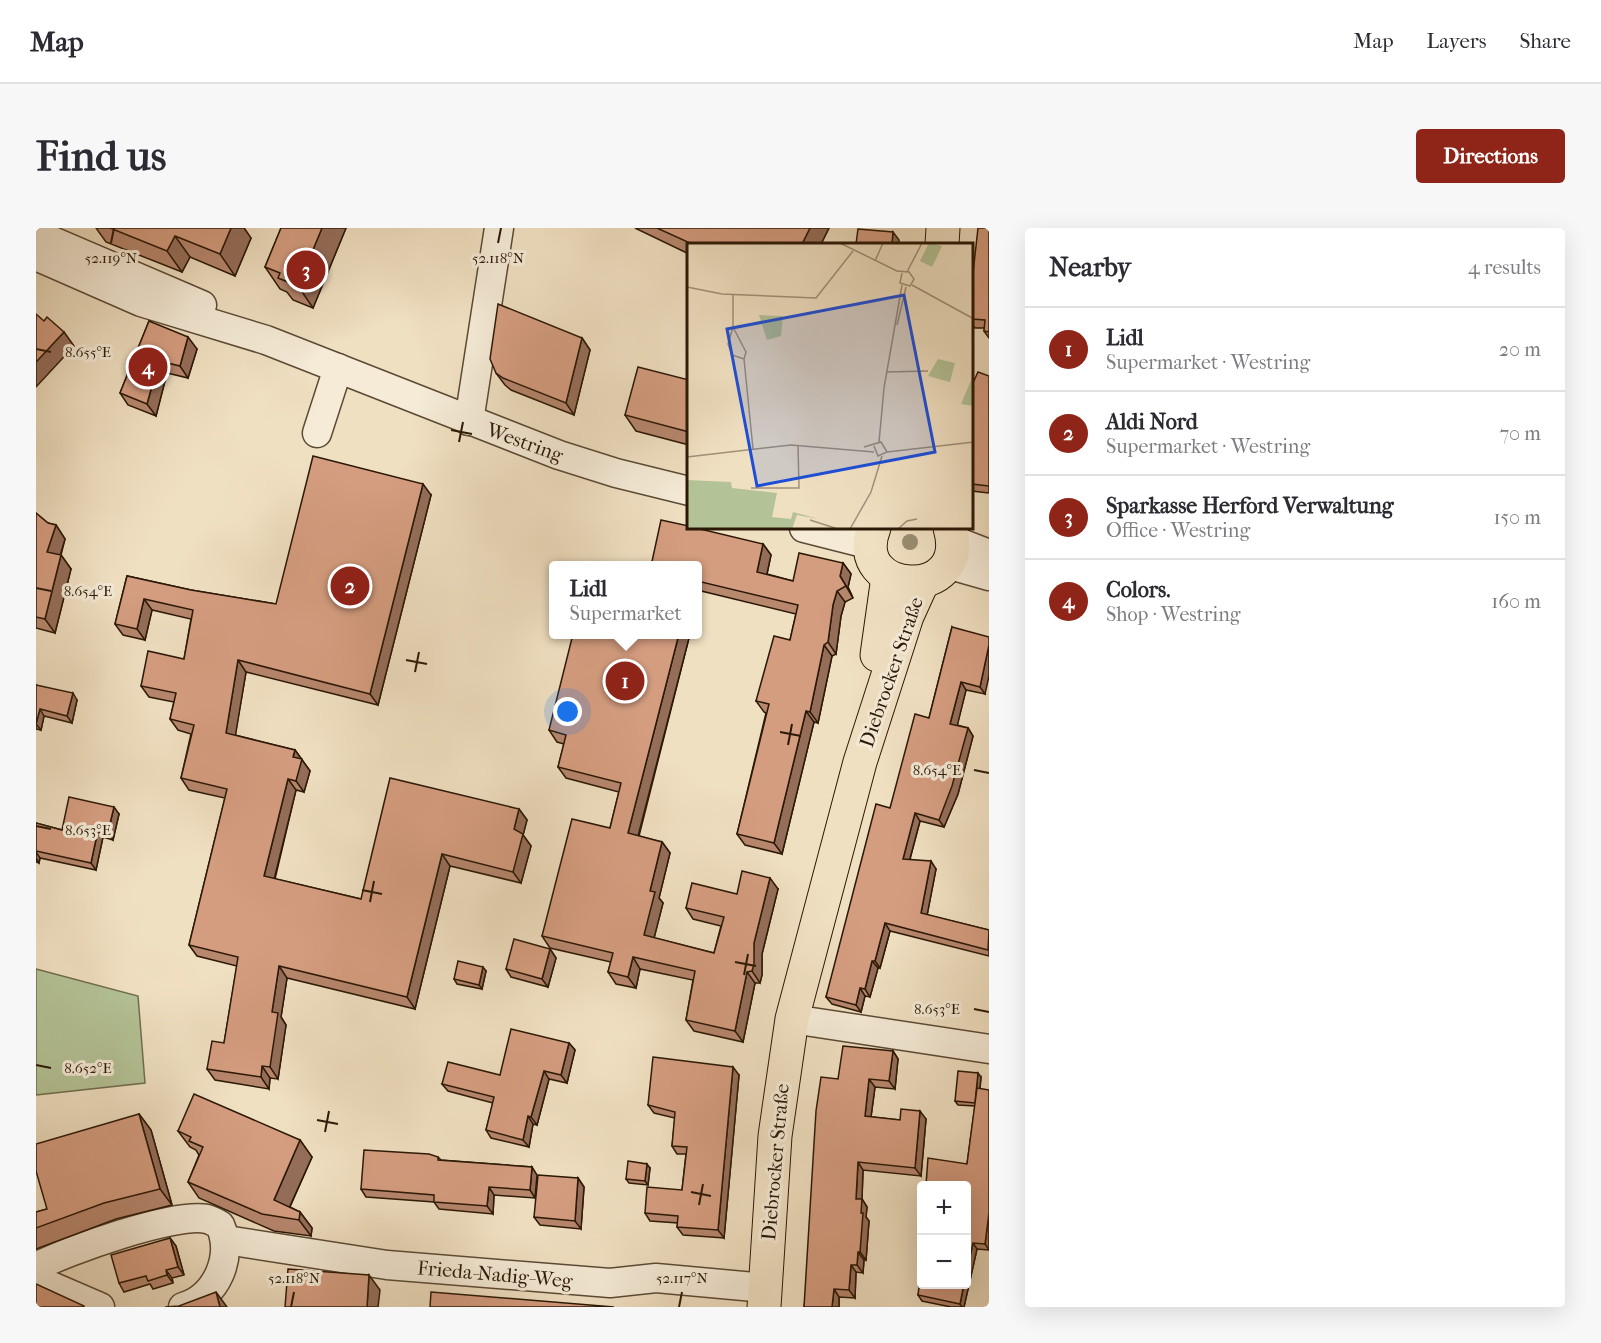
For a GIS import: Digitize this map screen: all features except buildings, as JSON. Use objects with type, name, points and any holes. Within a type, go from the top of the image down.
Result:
[{"type":"main road","points":[[942,243],[943,228]]},
{"type":"main road","points":[[872,536],[873,557],[888,577],[910,584],[943,554]]},
{"type":"main road","name":"Diebrocker Straße","points":[[765,1297],[775,1136],[792,1019],[860,762],[907,616],[943,554]]},
{"type":"main road","name":"Diebrocker Straße","points":[[860,762],[888,577]]},
{"type":"street","points":[[469,421],[499,228]]},
{"type":"street","name":"Westring","points":[[36,234],[202,305],[266,340]]},
{"type":"street","name":"Westring","points":[[36,256],[141,302],[266,340],[469,421],[604,470],[687,491]]},
{"type":"street","points":[[317,433],[338,368]]},
{"type":"street","points":[[821,530],[872,536]]},
{"type":"street","points":[[943,554],[989,554]]},
{"type":"street","points":[[943,554],[989,576]]},
{"type":"street","points":[[792,1019],[989,1049]]},
{"type":"street","points":[[36,1267],[56,1257],[146,1228],[189,1219],[207,1219],[220,1225],[226,1240],[223,1267],[212,1288],[195,1304],[183,1307]]},
{"type":"street","name":"Frieda-Nadig-Weg","points":[[226,1240],[387,1265],[610,1283],[656,1278],[765,1297]]},
{"type":"street","points":[[36,1275],[49,1285],[100,1307]]},
{"type":"green space","points":[[36,969],[138,996],[145,1083],[36,1095]]},
{"type":"place","name":"Sparkasse Herford Verwaltung","points":[[306,270]]},
{"type":"place","name":"Colors.","points":[[148,367]]},
{"type":"place","name":"Aldi Nord","points":[[350,586]]},
{"type":"place","name":"Lidl","points":[[625,681]]}]
